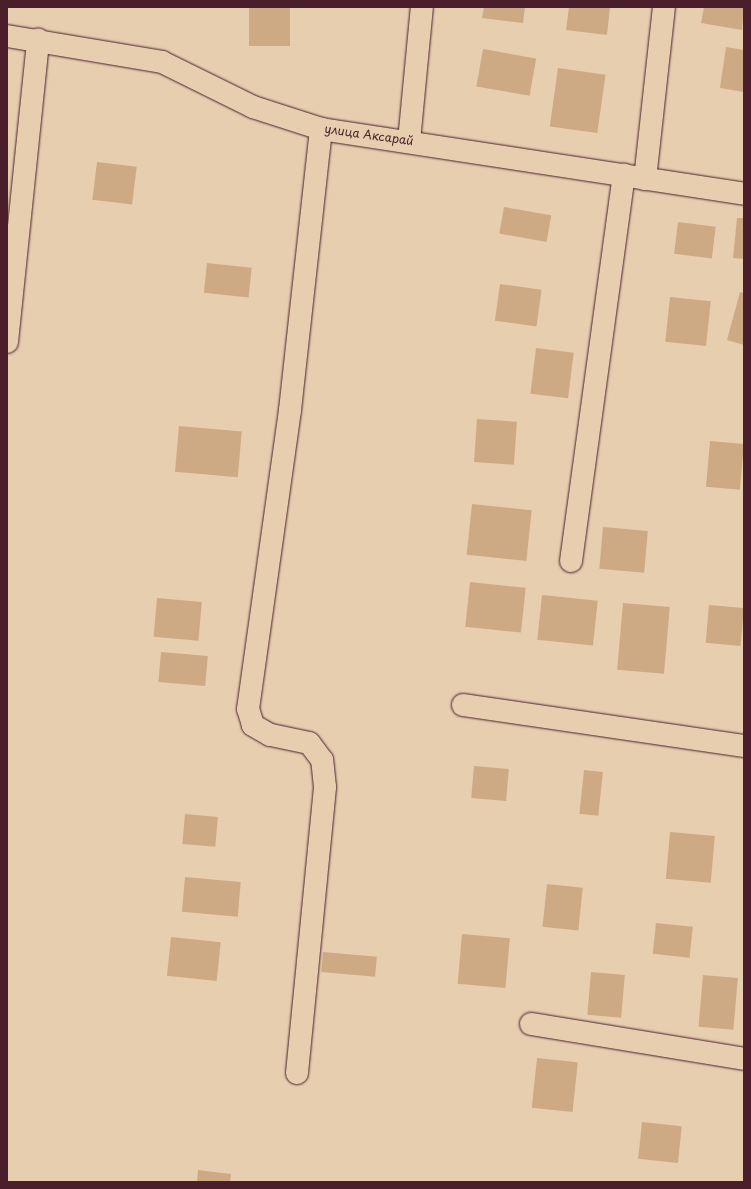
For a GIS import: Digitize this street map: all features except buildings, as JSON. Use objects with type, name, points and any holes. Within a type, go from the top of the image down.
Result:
[{"type":"street","points":[[409,141],[422,7]]},
{"type":"street","points":[[645,179],[664,7]]},
{"type":"street","name":"улица Аксарай","points":[[7,36],[162,62],[253,107],[321,129],[409,141],[744,194]]},
{"type":"street","points":[[7,342],[38,40]]},
{"type":"street","points":[[297,1073],[325,787],[322,760],[309,743],[270,735],[253,725],[248,708],[290,410],[321,129]]},
{"type":"street","points":[[571,561],[624,175]]},
{"type":"street","points":[[463,705],[744,746]]},
{"type":"street","points":[[531,1024],[744,1059]]}]
